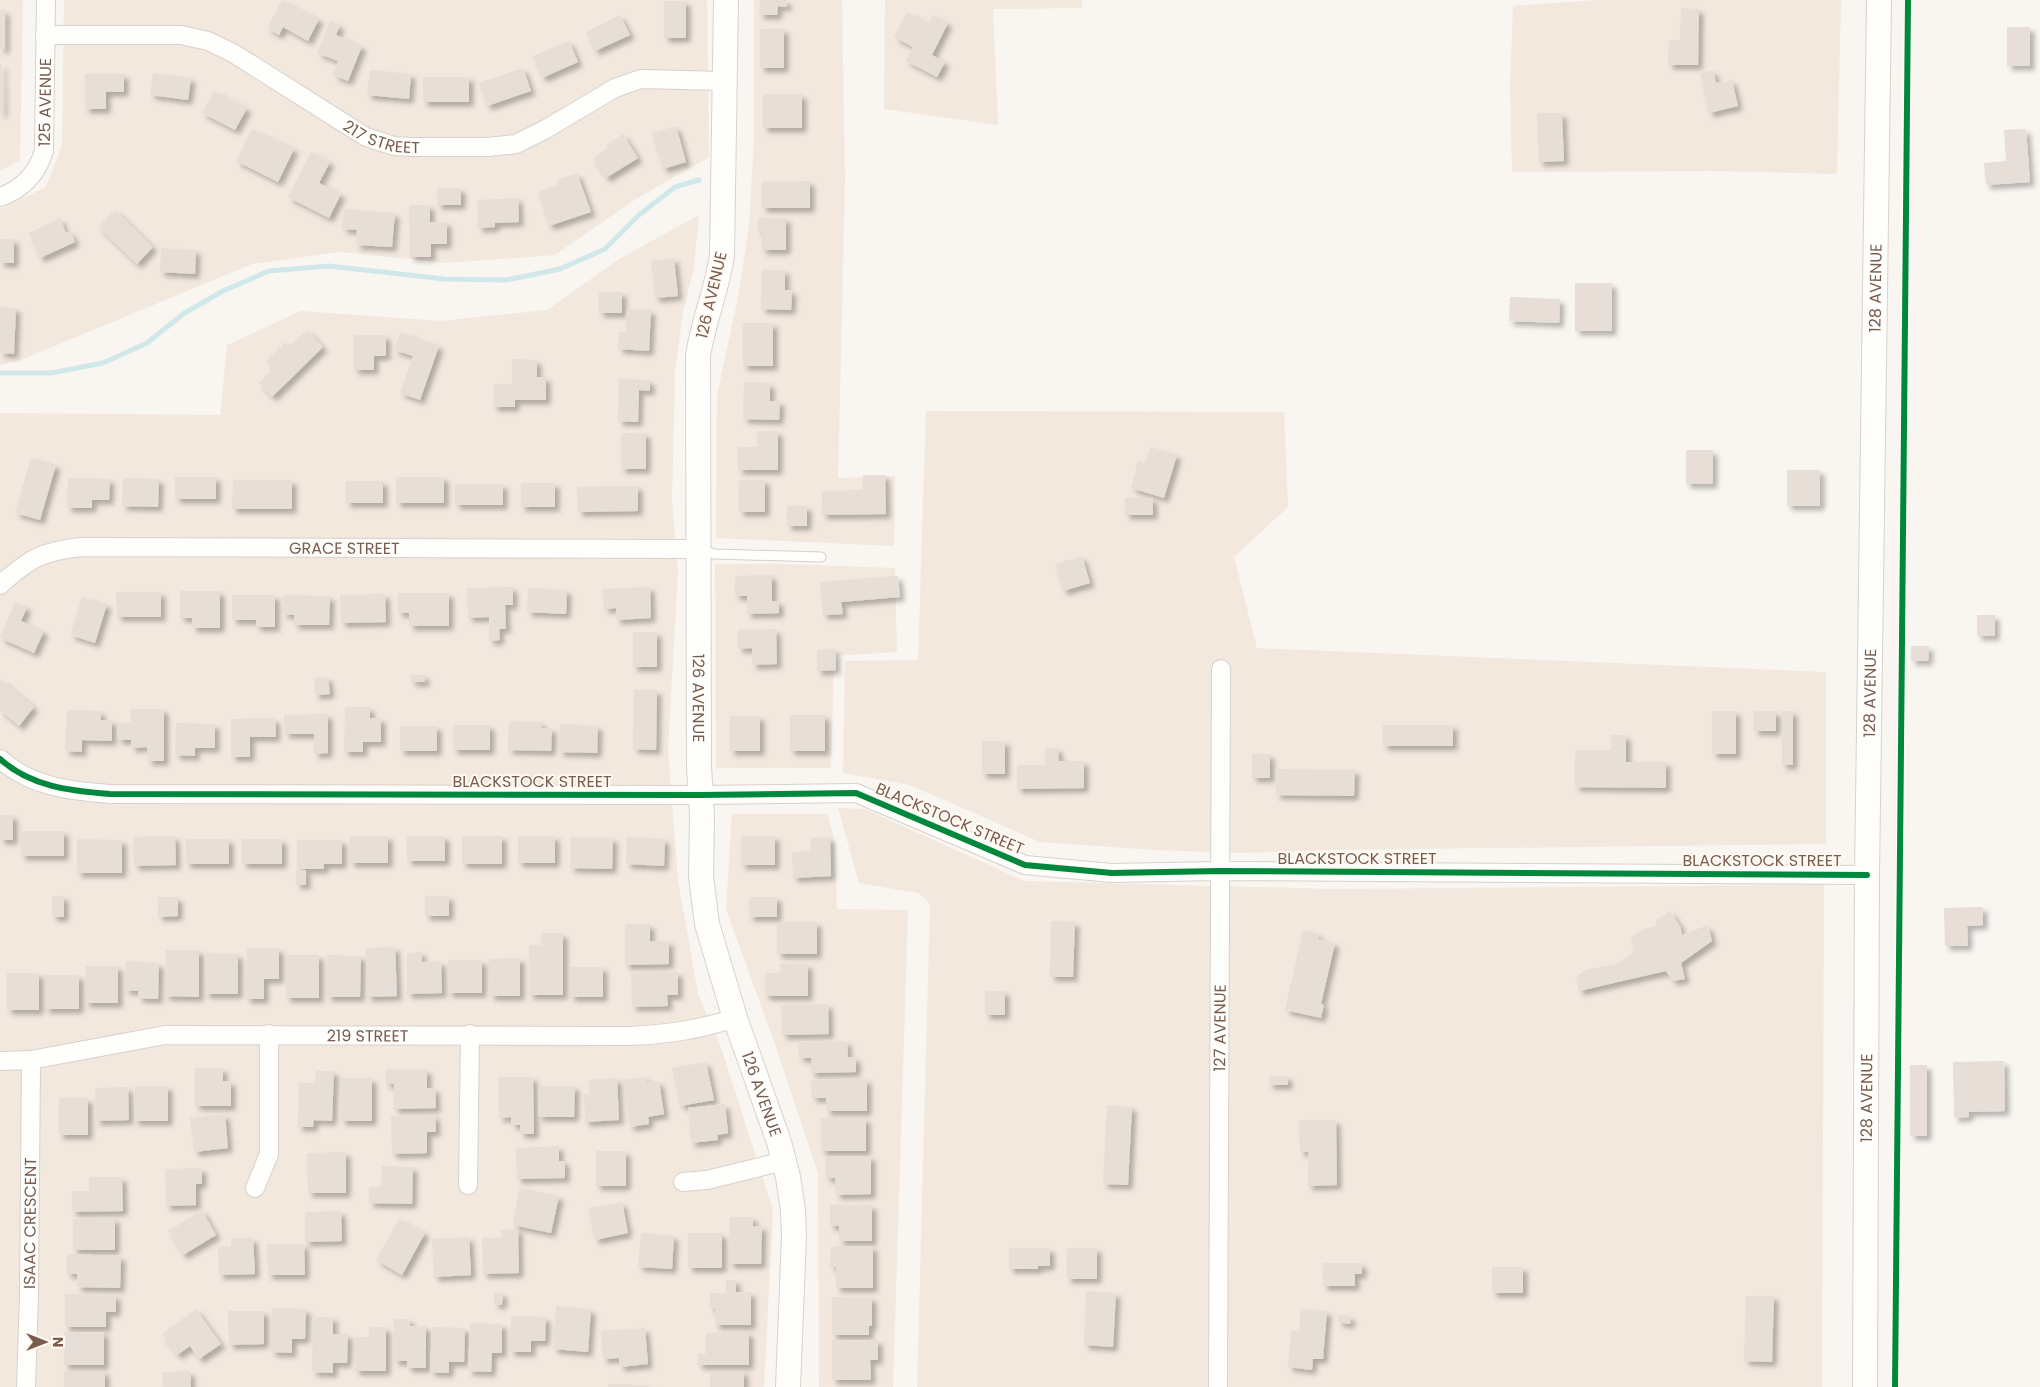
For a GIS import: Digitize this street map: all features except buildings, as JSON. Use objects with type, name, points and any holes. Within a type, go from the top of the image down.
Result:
[{"type":"street","name":"125 AVENUE","points":[[6,194],[31,178],[44,151],[46,0]]},
{"type":"street","name":"126 AVENUE","points":[[726,0],[722,255],[720,272],[706,316],[698,356],[701,877],[707,924],[735,1018],[784,1161],[794,1210],[788,1387]]},
{"type":"street","name":"128 AVENUE","points":[[1865,1387],[1867,875],[1879,0]]},
{"type":"street","name":"217 STREET","points":[[45,35],[182,35],[208,41],[233,53],[366,136],[377,142],[394,146],[488,147],[516,144],[546,129],[615,88],[641,79],[725,80]]},
{"type":"street","name":"GRACE STREET","points":[[0,585],[23,564],[41,555],[61,549],[81,547],[698,549]]},
{"type":"street","name":"127 AVENUE","points":[[1218,1387],[1220,669]]},
{"type":"street","name":"BLACKSTOCK STREET","points":[[0,759],[18,773],[45,784],[70,790],[110,794],[701,795],[856,793],[1025,865],[1112,873],[1218,870],[1867,875]]},
{"type":"street","name":"219 STREET","points":[[0,1061],[31,1060],[165,1035],[657,1034],[703,1028],[735,1018]]},
{"type":"street","points":[[255,1188],[269,1154],[269,1034]]},
{"type":"street","points":[[468,1185],[470,1034]]},
{"type":"street","name":"ISAAC CRESCENT","points":[[26,1387],[31,1060]]},
{"type":"street","points":[[682,1182],[707,1180],[784,1161]]},
{"type":"lane","points":[[698,549],[714,554],[821,557]]},
{"type":"shaded area","points":[[0,0],[23,0],[20,160],[0,171]]},
{"type":"shaded area","points":[[64,0],[707,0],[709,157],[636,199],[555,255],[447,263],[340,252],[252,264],[21,360],[0,365],[0,209],[46,187],[62,145]]},
{"type":"shaded area","points":[[754,0],[842,0],[845,181],[838,478],[895,476],[894,546],[716,538],[717,395],[737,302],[749,227],[754,139]]},
{"type":"shaded area","points":[[885,0],[1082,0],[1082,8],[993,9],[998,125],[884,109]]},
{"type":"shaded area","points":[[1598,0],[1841,0],[1837,174],[1713,171],[1512,172],[1510,86],[1513,6]]},
{"type":"shaded area","points":[[699,215],[694,267],[683,312],[675,370],[672,502],[678,571],[668,749],[678,880],[698,994],[722,1050],[773,1210],[764,1387],[0,1387],[0,413],[220,415],[227,345],[301,311],[440,321],[547,310],[619,259]]},
{"type":"shaded area","points":[[926,411],[1284,412],[1288,507],[1234,557],[1257,648],[1826,672],[1826,844],[1328,850],[1241,853],[1155,850],[1040,842],[910,785],[843,773],[845,661],[918,660]]},
{"type":"shaded area","points":[[715,564],[895,568],[897,652],[834,656],[831,768],[716,768]]},
{"type":"shaded area","points":[[838,808],[865,809],[1024,881],[1333,889],[1824,885],[1822,1387],[917,1387],[930,904],[919,893],[859,883]]},
{"type":"shaded area","points":[[732,814],[828,814],[835,844],[837,909],[908,910],[893,1387],[819,1387],[818,1173],[776,1047],[726,909]]},
{"type":"waterway","points":[[0,373],[51,373],[103,363],[147,343],[183,314],[223,291],[269,271],[329,266],[444,279],[506,280],[560,269],[605,249],[639,215],[675,187],[699,180]]},
{"type":"cycle path","points":[[1895,1387],[1908,0]]},
{"type":"cycle path","points":[[0,759],[25,776],[38,782],[66,789],[110,794],[701,795],[856,793],[1025,865],[1112,873],[1219,871],[1867,875]]}]
